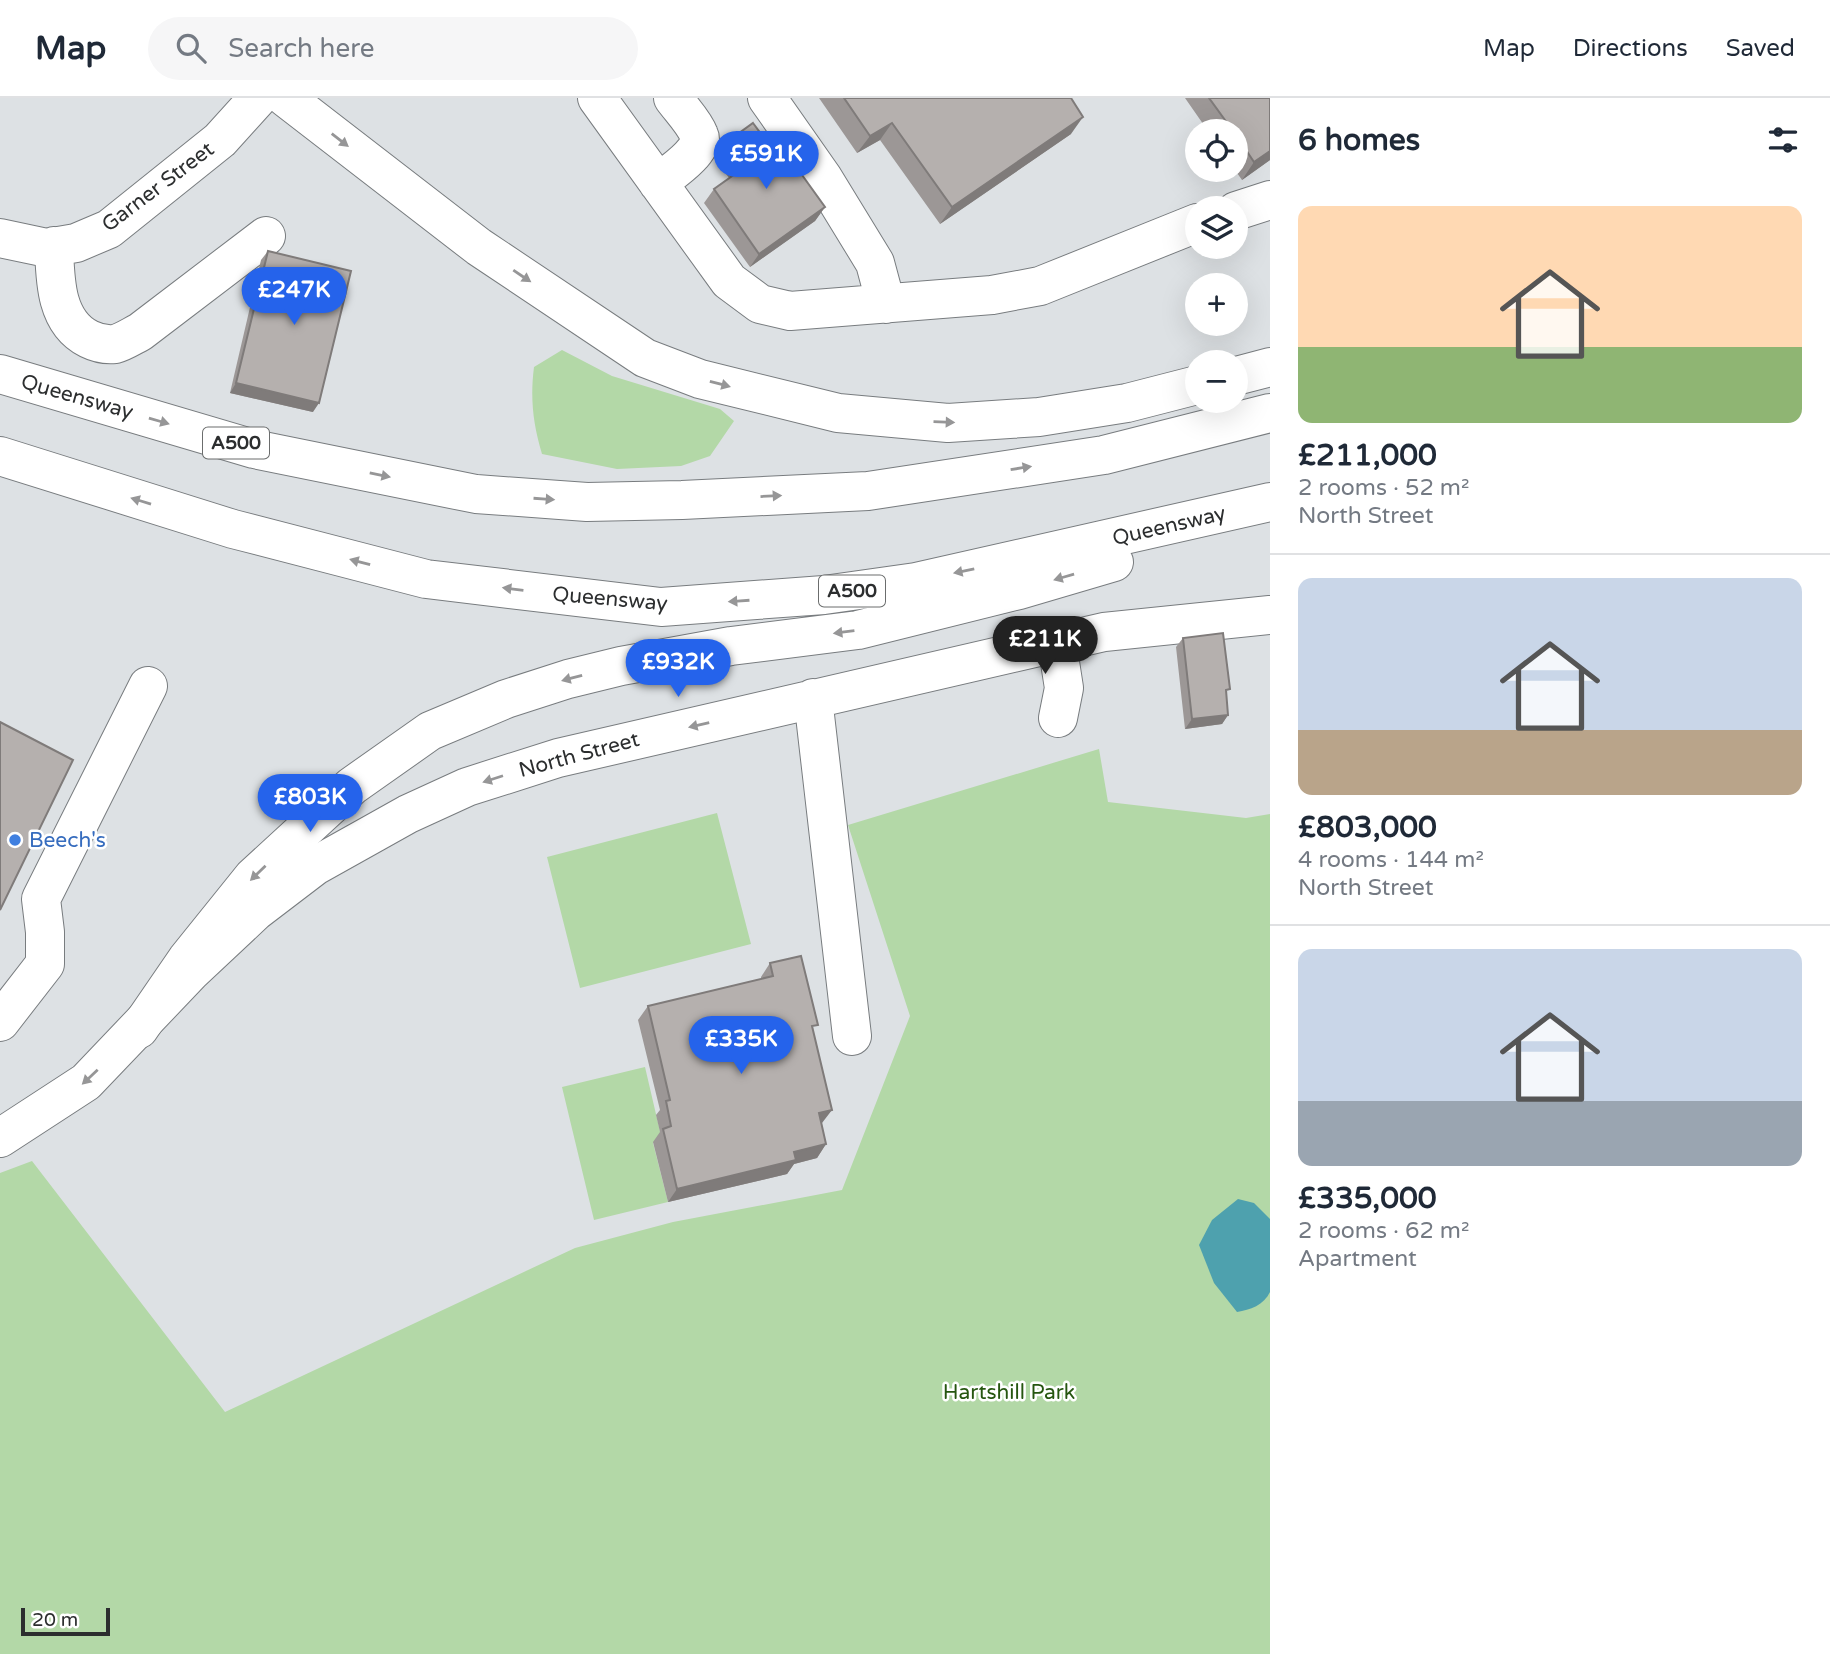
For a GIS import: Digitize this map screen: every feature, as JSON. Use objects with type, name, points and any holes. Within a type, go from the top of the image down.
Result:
[{"type":"main road","name":"Garner Street","points":[[0,238],[47,248],[76,243],[109,229],[220,140],[258,98]]},
{"type":"main road","points":[[286,98],[479,247],[557,300],[645,358],[700,379],[838,413],[948,423],[1039,417],[1127,403],[1185,388]]},
{"type":"main road","points":[[597,98],[729,281],[760,304],[790,311],[992,295],[1040,286],[1185,228]]},
{"type":"main road","points":[[658,183],[700,145],[701,137],[673,98]]},
{"type":"main road","points":[[766,98],[823,178],[875,263],[886,304]]},
{"type":"main road","points":[[1248,207],[1270,200]]},
{"type":"main road","points":[[54,246],[55,278],[66,319],[81,335],[99,344],[116,344],[140,332],[266,236]]},
{"type":"main road","points":[[1248,373],[1270,367]]},
{"type":"main road","name":"Queensway","points":[[0,374],[254,449],[476,494],[587,502],[868,491],[1104,455],[1270,413]]},
{"type":"main road","name":"Queensway","points":[[0,456],[233,529],[426,579],[662,607],[824,595],[916,582],[1270,502]]},
{"type":"main road","points":[[139,1029],[187,958],[253,877],[352,786],[430,731],[506,699],[568,679],[621,666],[731,646],[858,630],[1019,590],[1171,546],[1270,513]]},
{"type":"main road","name":"North Street","points":[[0,1138],[86,1082],[191,972],[257,911],[315,866],[408,814],[467,787],[558,758],[1104,632],[1270,615]]},
{"type":"main road","points":[[1057,643],[1064,688],[1058,718]]},
{"type":"main road","points":[[0,1022],[45,964],[41,899],[148,686]]},
{"type":"main road","points":[[813,698],[852,1036]]},
{"type":"green space","points":[[562,350],[612,376],[720,409],[734,421],[710,456],[681,466],[617,469],[542,454],[533,411],[534,367]]},
{"type":"green space","name":"Hartshill Park","points":[[1099,749],[1108,802],[1246,818],[1270,814],[1270,1654],[0,1654],[0,1173],[32,1161],[225,1412],[575,1248],[673,1222],[842,1190],[910,1016],[848,825]]},
{"type":"green space","points":[[717,813],[751,944],[580,988],[547,857]]},
{"type":"green space","points":[[645,1067],[662,1140],[653,1143],[668,1202],[594,1220],[562,1087]]},
{"type":"water","points":[[1238,1199],[1254,1203],[1270,1219],[1270,1292],[1256,1306],[1237,1312],[1214,1283],[1199,1245],[1212,1220]]},
{"type":"building","points":[[844,98],[1071,98],[1083,117],[952,207],[892,123],[870,136]]},
{"type":"building","points":[[1209,98],[1270,98],[1270,151],[1254,162],[1248,153],[1248,119],[1224,119]]},
{"type":"building","points":[[753,123],[772,149],[779,143],[825,207],[759,254],[714,189],[742,169],[724,144]]},
{"type":"building","points":[[268,251],[351,271],[319,403],[236,383]]},
{"type":"building","points":[[1223,633],[1230,689],[1226,690],[1228,715],[1192,719],[1183,638]]},
{"type":"building","name":"Beech's","points":[[0,722],[73,760],[0,910]]},
{"type":"building","points":[[801,956],[818,1025],[812,1026],[832,1110],[819,1113],[826,1144],[794,1152],[796,1160],[677,1189],[663,1129],[671,1126],[666,1101],[670,1100],[648,1006],[773,976],[770,963]]},
{"type":"place","name":"Beech's","points":[[15,840]]}]
